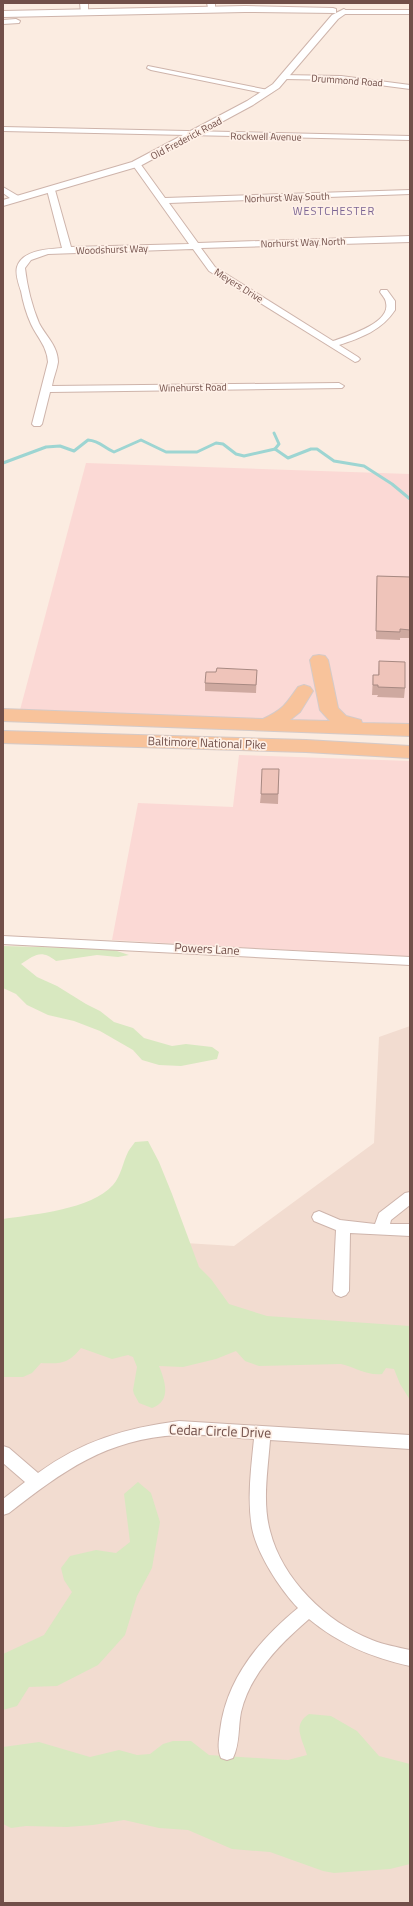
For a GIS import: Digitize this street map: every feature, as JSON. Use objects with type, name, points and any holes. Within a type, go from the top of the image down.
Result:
[{"type":"main road","points":[[319,660],[329,710],[334,715],[347,723],[390,728]]},
{"type":"main road","points":[[267,724],[285,716],[294,708],[304,691]]},
{"type":"main road","name":"Baltimore National Pike","points":[[3,715],[390,728],[410,730]]},
{"type":"main road","name":"Baltimore National Pike","points":[[3,737],[290,746],[410,752]]},
{"type":"street","points":[[3,10],[212,6],[333,11]]},
{"type":"street","points":[[3,14],[84,8]]},
{"type":"street","points":[[347,8],[410,12]]},
{"type":"street","name":"Old Frederick Road","points":[[3,203],[136,164],[268,92],[284,77],[333,11],[347,8]]},
{"type":"street","points":[[3,22],[16,21]]},
{"type":"street","points":[[151,68],[268,92]]},
{"type":"street","name":"Drummond Road","points":[[284,77],[341,78],[406,86]]},
{"type":"street","points":[[406,86],[407,79]]},
{"type":"street","name":"Rockwell Avenue","points":[[3,130],[410,138]]},
{"type":"street","name":"Meyers Drive","points":[[136,164],[164,201],[209,266],[216,272],[355,359]]},
{"type":"street","points":[[3,189],[17,199]]},
{"type":"street","name":"Woodshurst Way","points":[[51,190],[67,250],[196,246]]},
{"type":"street","name":"Norhurst Way South","points":[[164,201],[410,192]]},
{"type":"street","name":"Norhurst Way North","points":[[196,246],[410,239]]},
{"type":"street","points":[[37,424],[53,362],[52,352],[50,344],[34,322],[21,268],[26,261],[38,254],[67,250]]},
{"type":"street","points":[[333,344],[379,328],[395,319],[398,313],[397,304],[391,296],[384,292]]},
{"type":"street","name":"Winehurst Road","points":[[46,389],[339,386]]},
{"type":"street","name":"Powers Lane","points":[[3,940],[410,961]]},
{"type":"street","points":[[382,1229],[384,1216],[410,1197]]},
{"type":"street","points":[[319,1217],[329,1223],[343,1227],[410,1230]]},
{"type":"street","points":[[341,1291],[343,1227]]},
{"type":"street","name":"Cedar Circle Drive","points":[[3,1508],[36,1482],[81,1452],[129,1434],[179,1428],[410,1442]]},
{"type":"street","points":[[263,1432],[258,1486],[258,1510],[261,1531],[274,1562],[290,1589],[308,1610],[326,1624],[372,1647],[410,1658]]},
{"type":"street","points":[[3,1453],[36,1482]]},
{"type":"street","points":[[227,1752],[232,1709],[251,1668],[264,1649],[282,1631],[308,1610]]},
{"type":"shaded area","points":[[86,463],[410,474],[410,725],[20,710]]},
{"type":"shaded area","points":[[239,755],[410,761],[410,957],[112,940],[138,803],[233,807]]},
{"type":"shaded area","points":[[410,1026],[410,1903],[3,1903],[3,1324],[185,1243],[234,1246],[374,1143],[379,1037]]},
{"type":"green space","points":[[3,946],[111,949],[129,955],[118,957],[97,955],[56,961],[51,957],[42,954],[34,956],[21,964],[37,977],[57,986],[100,1011],[114,1022],[133,1028],[144,1038],[172,1046],[186,1044],[212,1047],[219,1052],[217,1059],[181,1066],[159,1065],[142,1060],[133,1050],[100,1031],[74,1021],[48,1015],[27,1005],[16,994],[3,988]]},
{"type":"green space","points":[[148,1141],[159,1162],[172,1194],[199,1267],[211,1279],[229,1304],[267,1316],[410,1326],[410,1400],[400,1384],[394,1369],[386,1368],[382,1374],[371,1374],[341,1364],[259,1366],[245,1361],[236,1351],[216,1359],[183,1367],[159,1366],[165,1384],[165,1396],[158,1405],[152,1408],[139,1403],[134,1394],[133,1390],[137,1367],[133,1357],[128,1355],[112,1359],[81,1348],[72,1357],[64,1362],[41,1363],[32,1373],[23,1377],[3,1377],[3,1219],[61,1210],[91,1200],[113,1185],[120,1173],[128,1152],[135,1142]]},
{"type":"green space","points":[[138,1482],[151,1493],[160,1522],[152,1568],[137,1596],[125,1635],[98,1665],[57,1686],[29,1687],[17,1706],[3,1710],[3,1654],[44,1635],[72,1592],[64,1580],[61,1568],[70,1556],[96,1550],[116,1553],[130,1542],[124,1494]]},
{"type":"green space","points":[[309,1714],[331,1716],[357,1731],[379,1756],[410,1764],[410,1864],[390,1869],[334,1873],[323,1871],[270,1852],[232,1849],[188,1830],[159,1828],[124,1820],[67,1827],[26,1826],[11,1828],[3,1824],[3,1747],[39,1742],[90,1757],[119,1750],[137,1755],[150,1754],[163,1744],[173,1741],[191,1741],[209,1755],[288,1760],[307,1755],[301,1737],[300,1727],[304,1718]]},
{"type":"building","points":[[377,576],[410,577],[410,630],[400,629],[400,632],[376,631]]},
{"type":"building","points":[[379,661],[405,662],[405,688],[378,687],[378,685],[373,685],[373,675],[379,675]]},
{"type":"building","points":[[217,668],[257,670],[256,685],[205,683],[206,672],[216,672]]},
{"type":"building","points":[[262,769],[279,769],[278,794],[261,794]]},
{"type":"waterway","points":[[274,433],[279,444],[275,449]]},
{"type":"waterway","points":[[3,463],[46,447],[60,446],[74,451],[88,440],[99,443],[114,452],[141,440],[166,452],[197,452],[216,443],[223,444],[236,454],[244,456],[275,449]]},
{"type":"waterway","points":[[275,449],[288,458],[311,449],[317,449],[334,461],[364,466],[392,484],[410,499]]},
{"type":"district","name":"WESTCHESTER","points":[[334,211]]}]
